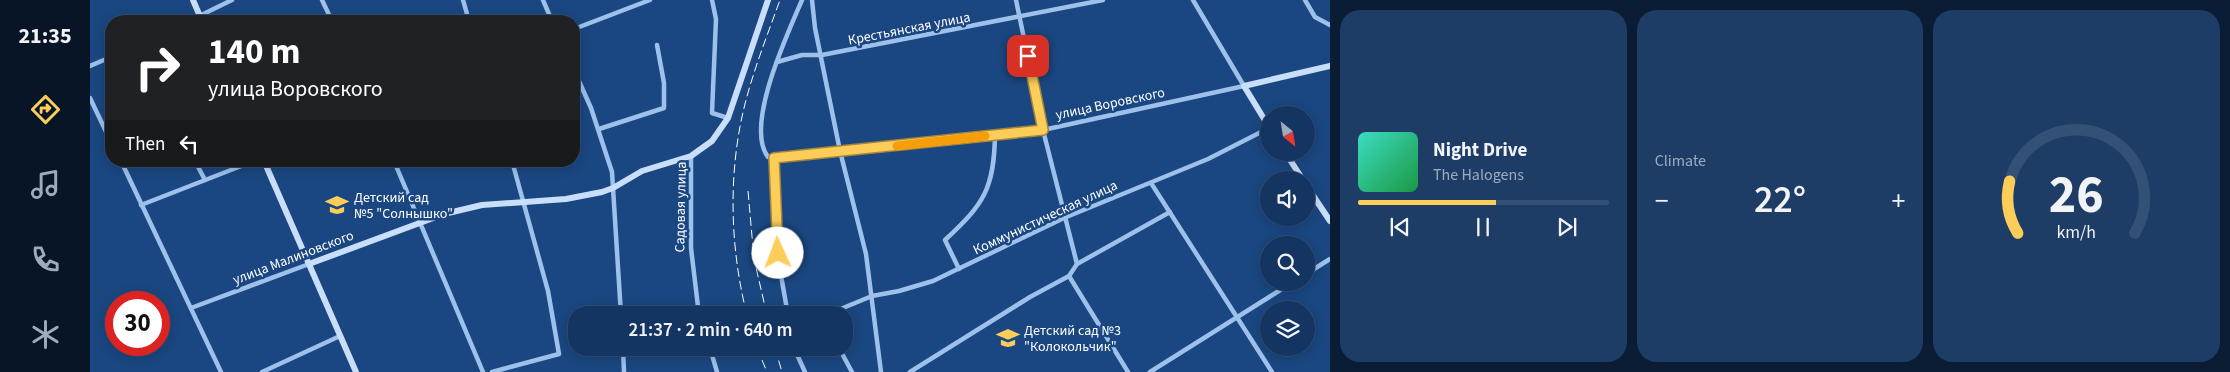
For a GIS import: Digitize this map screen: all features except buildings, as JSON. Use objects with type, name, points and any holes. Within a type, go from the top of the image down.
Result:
[{"type":"street","points":[[193,0],[199,15]]},
{"type":"street","points":[[208,15],[232,0]]},
{"type":"street","points":[[322,0],[329,15]]},
{"type":"street","points":[[463,0],[467,15]]},
{"type":"street","points":[[543,0],[549,15]]},
{"type":"street","points":[[631,0],[633,6]]},
{"type":"street","points":[[580,27],[650,0]]},
{"type":"street","points":[[712,0],[716,19],[712,113],[728,118]]},
{"type":"street","name":"Садовая улица","points":[[698,306],[691,248],[691,156],[712,142],[728,118],[768,0]]},
{"type":"street","points":[[787,306],[778,253],[774,158],[768,157],[761,148],[763,105],[777,62],[802,0]]},
{"type":"street","points":[[812,0],[815,28],[840,151],[866,254],[881,372]]},
{"type":"street","points":[[1016,0],[1043,130],[1077,264]]},
{"type":"street","name":"Крестьянская улица","points":[[777,62],[802,55],[822,55],[1020,18],[1103,0]]},
{"type":"street","points":[[1192,0],[1260,112]]},
{"type":"street","points":[[1305,0],[1315,17],[1330,25]]},
{"type":"street","points":[[599,129],[664,108],[664,83],[657,46]]},
{"type":"street","points":[[90,66],[105,60]]},
{"type":"street","name":"улица Воровского","points":[[774,158],[1043,130],[1330,66]]},
{"type":"street","points":[[580,84],[599,129],[608,158],[613,188],[620,306]]},
{"type":"street","points":[[90,98],[105,129]]},
{"type":"street","name":"Коммунистическая улица","points":[[848,306],[872,296],[921,285],[959,269],[1064,218],[1132,188],[1151,183],[1235,147],[1260,132]]},
{"type":"street","points":[[959,269],[945,240],[965,222],[987,193],[993,167],[995,135]]},
{"type":"street","name":"улица Малиновского","points":[[191,308],[421,222],[482,205],[566,199],[613,188],[642,171],[691,156]]},
{"type":"street","points":[[123,167],[222,372]]},
{"type":"street","points":[[198,167],[205,180]]},
{"type":"street","points":[[141,205],[239,167]]},
{"type":"street","points":[[267,167],[356,372]]},
{"type":"street","points":[[397,167],[483,372]]},
{"type":"street","points":[[492,372],[559,354],[548,291],[525,201],[514,167]]},
{"type":"street","points":[[1151,183],[1272,372]]},
{"type":"street","points":[[1315,198],[1330,221]]},
{"type":"street","points":[[910,372],[1030,297],[1069,276],[1077,264],[1170,212]]},
{"type":"street","points":[[1315,268],[1330,259]]},
{"type":"street","points":[[1069,276],[1128,372]]},
{"type":"street","points":[[1150,372],[1279,291]]},
{"type":"street","points":[[262,372],[340,336]]},
{"type":"street","points":[[623,356],[624,372]]},
{"type":"street","points":[[713,356],[718,372]]},
{"type":"street","points":[[797,356],[804,372]]},
{"type":"street","points":[[843,356],[852,372]]},
{"type":"street","points":[[920,365],[924,372]]},
{"type":"railway","points":[[745,306],[734,238],[733,185],[735,159],[744,108],[760,54],[780,0]]},
{"type":"railway","points":[[748,191],[754,259],[765,306]]},
{"type":"railway","points":[[760,356],[767,372]]},
{"type":"railway","points":[[777,356],[782,372]]},
{"type":"slow traffic","points":[[897,146],[985,136]]},
{"type":"place","name":"Детский сад №5 \"Солнышко\"","points":[[337,205]]},
{"type":"place","name":"Детский сад №3 \"Колокольчик\"","points":[[1008,338]]},
{"type":"route","points":[[778,253],[774,158],[1043,130],[1028,56]]}]
